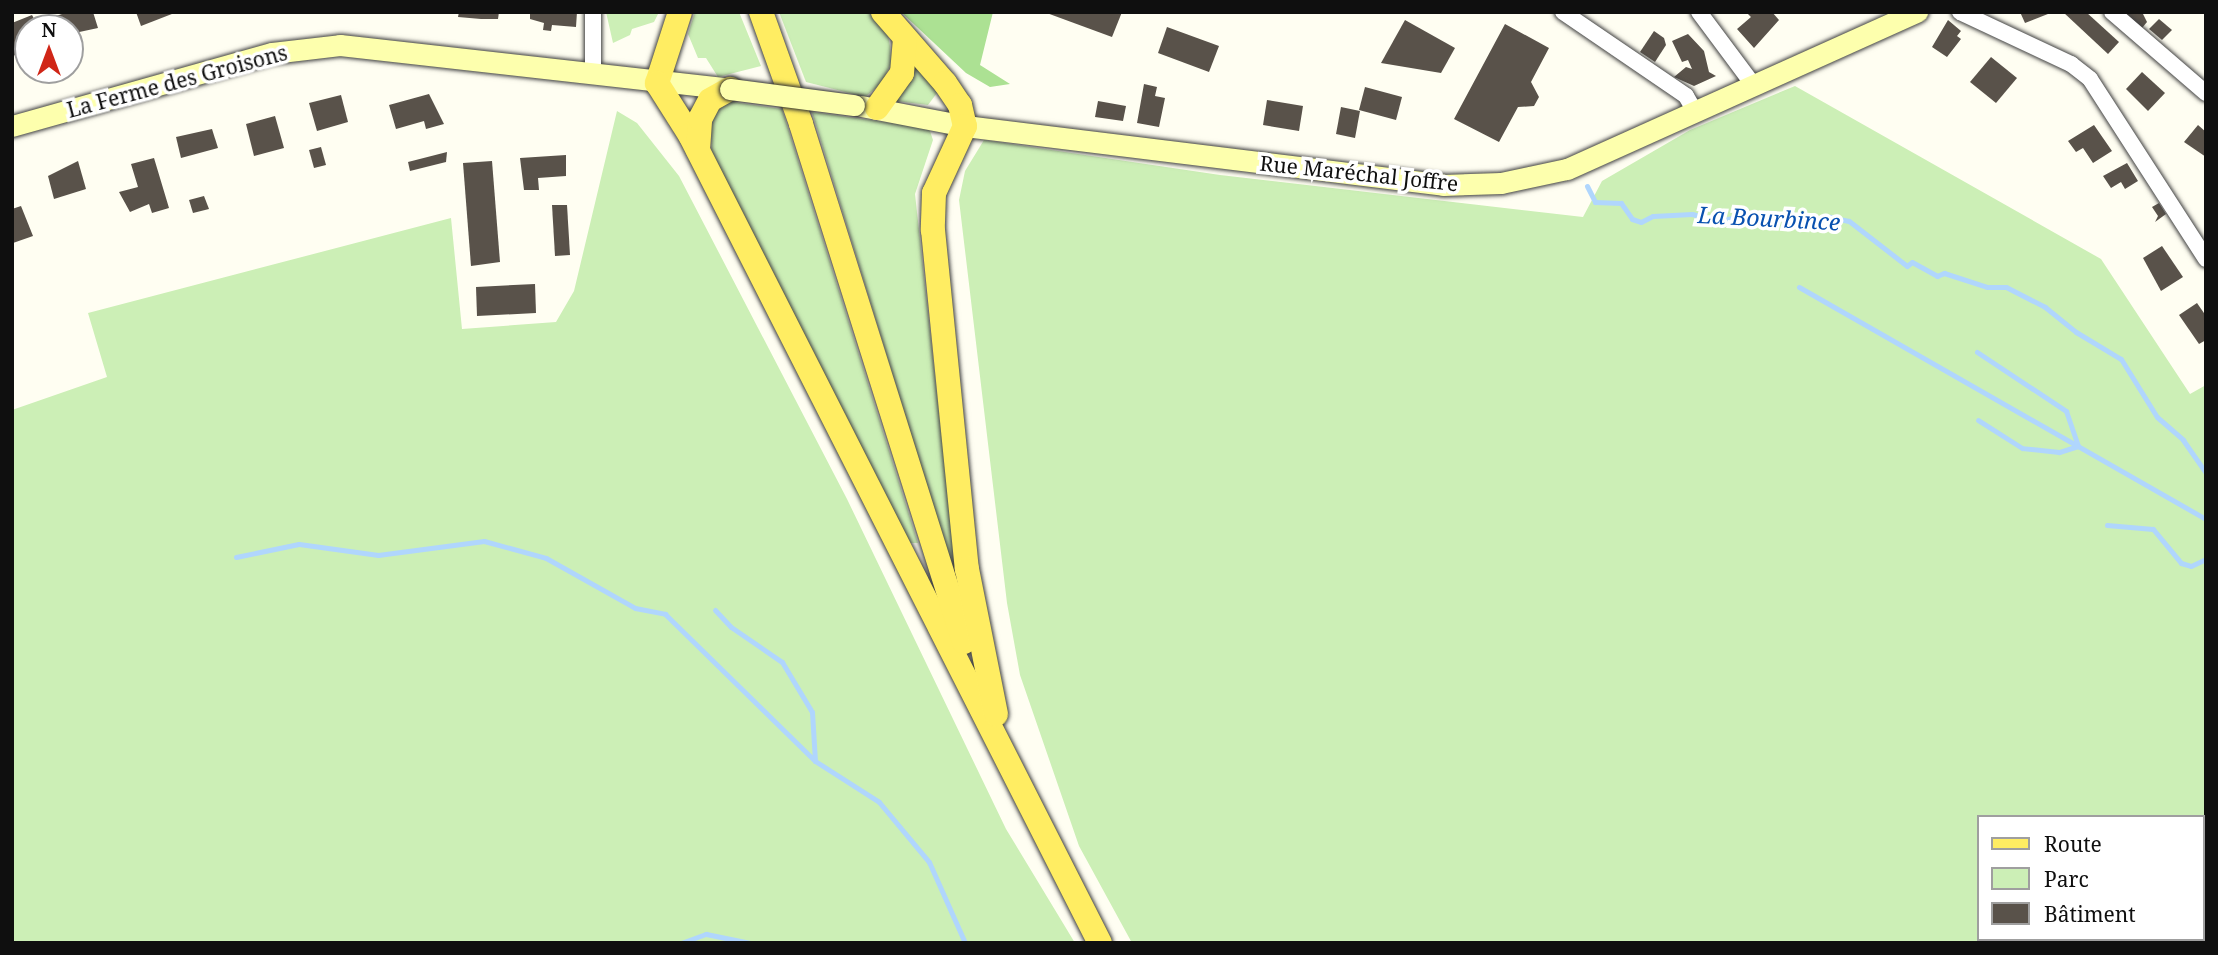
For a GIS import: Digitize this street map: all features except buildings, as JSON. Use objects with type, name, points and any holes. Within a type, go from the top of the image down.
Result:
[{"type":"main road","points":[[680,12],[657,83],[698,151],[1001,741],[1100,943]]},
{"type":"main road","points":[[761,12],[801,124],[946,591],[1001,741]]},
{"type":"main road","points":[[883,12],[945,83],[960,105],[965,126],[934,193],[933,230],[967,569],[1001,741]]},
{"type":"main road","name":"Rue Maréchal Joffre","points":[[730,89],[865,107],[965,126],[1443,185],[1501,183],[1567,169],[1755,87],[1917,12]]},
{"type":"main road","points":[[865,107],[902,72],[905,38]]},
{"type":"main road","name":"La Ferme des Groisons","points":[[12,126],[203,70],[306,47],[368,46],[657,83],[730,89]]},
{"type":"main road","points":[[698,151],[700,119],[710,100],[730,89]]},
{"type":"street","points":[[593,12],[593,75]]},
{"type":"street","points":[[1563,12],[1686,96],[1696,113]]},
{"type":"street","points":[[1699,12],[1755,87]]},
{"type":"street","points":[[1960,12],[2071,64],[2090,79],[2206,259]]},
{"type":"street","points":[[2112,12],[2206,93]]},
{"type":"green space","points":[[606,12],[659,12],[654,22],[632,29],[630,35],[613,43]]},
{"type":"green space","points":[[695,12],[739,12],[761,66],[718,77],[706,58],[698,58],[688,34]]},
{"type":"green space","points":[[779,12],[872,12],[887,30],[890,46],[891,63],[882,83],[865,97],[806,82]]},
{"type":"green space","points":[[901,12],[993,12],[980,65],[1010,84],[990,87],[966,73]]},
{"type":"green space","points":[[911,57],[937,93],[928,105],[896,101]]},
{"type":"green space","points":[[1795,86],[2101,259],[2190,394],[2206,385],[2206,943],[1132,943],[1079,846],[1020,675],[1007,603],[959,200],[965,171],[984,140],[1220,175],[1583,217],[1602,181],[1690,130]]},
{"type":"green space","points":[[726,101],[782,109],[918,543],[909,543],[712,164],[711,127],[716,110]]},
{"type":"green space","points":[[617,111],[637,123],[679,176],[847,499],[1006,829],[1075,943],[12,943],[12,410],[107,377],[88,313],[451,218],[462,329],[556,322],[574,291]]},
{"type":"green space","points":[[812,112],[929,128],[933,140],[915,194],[958,587]]},
{"type":"waterway","name":"La Bourbince","points":[[1587,186],[1595,202],[1621,203],[1632,219],[1641,222],[1653,216],[1692,214],[1719,221],[1746,215],[1822,221],[1830,217],[1849,221],[1907,266],[1912,262],[1937,276],[1944,273],[1987,287],[2006,287],[2045,307],[2076,332],[2121,359],[2157,417],[2183,440],[2206,473]]},
{"type":"waterway","points":[[1799,287],[2206,519]]},
{"type":"waterway","points":[[1977,352],[2066,411],[2078,446],[2059,452],[2022,448],[1978,420]]},
{"type":"waterway","points":[[2107,525],[2153,529],[2181,563],[2191,566],[2206,559]]},
{"type":"waterway","points":[[236,557],[299,544],[378,555],[484,541],[546,558],[635,608],[665,614],[815,761],[879,802],[929,862],[965,943]]},
{"type":"waterway","points":[[715,610],[731,627],[782,662],[812,712],[815,761]]},
{"type":"waterway","points":[[681,943],[706,934],[750,943]]}]
